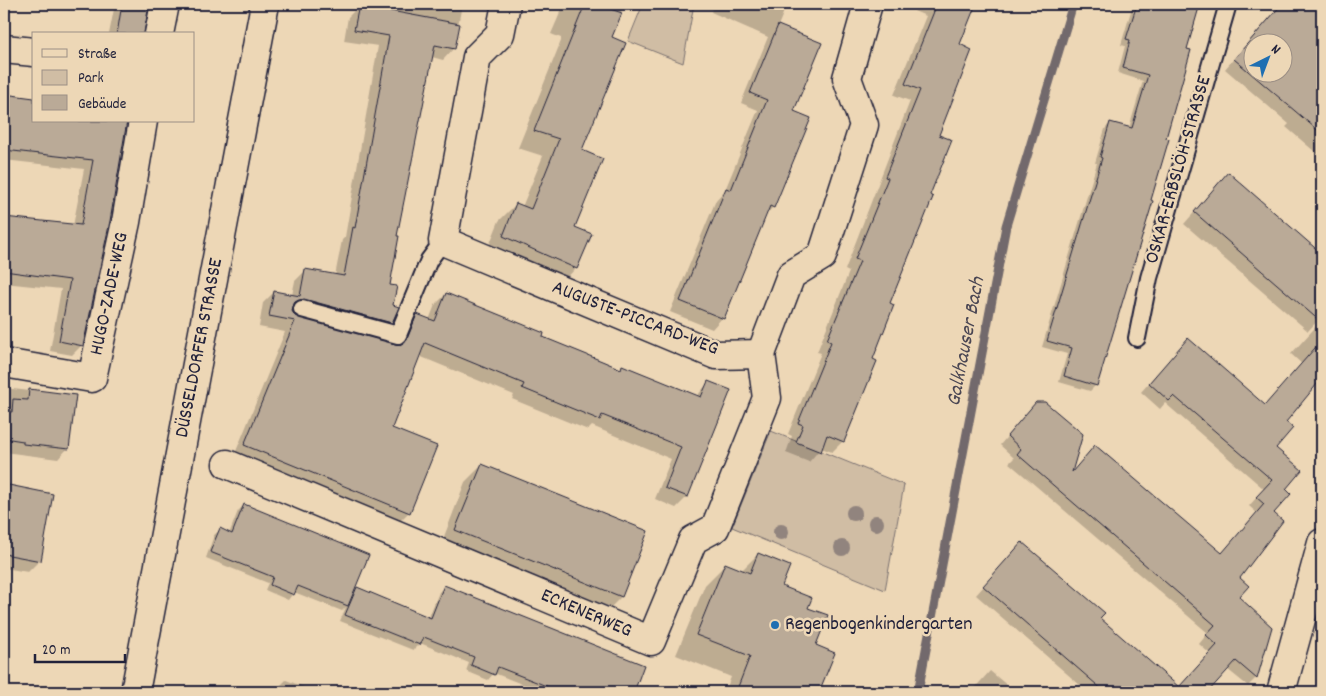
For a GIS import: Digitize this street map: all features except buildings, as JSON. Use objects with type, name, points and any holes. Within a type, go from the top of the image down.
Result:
[{"type":"street","points":[[159,32],[165,4]]},
{"type":"street","name":"DÜSSELDORFER STRASSE","points":[[135,692],[265,4]]},
{"type":"street","points":[[443,241],[477,56],[500,34],[506,4]]},
{"type":"street","points":[[761,354],[791,275],[822,256],[864,126],[847,78],[868,4]]},
{"type":"street","points":[[4,49],[32,52]]},
{"type":"street","name":"HUGO-ZADE-WEG","points":[[4,363],[92,378],[126,222],[143,122]]},
{"type":"street","name":"AUGUSTE-PICCARD-WEG","points":[[443,241],[716,355],[761,354]]},
{"type":"street","name":"ECKENERWEG","points":[[228,464],[651,641],[693,540],[715,528],[768,398],[761,354]]},
{"type":"street","points":[[1281,692],[1322,543]]},
{"type":"lane","name":"OSKAR-ERBSLÖH-STRASSE","points":[[1137,338],[1149,278],[1228,4]]},
{"type":"lane","points":[[302,310],[398,336],[429,260],[443,241]]},
{"type":"green space","points":[[643,4],[694,4],[683,63],[628,41]]},
{"type":"green space","points":[[771,431],[904,485],[885,590],[732,527]]},
{"type":"waterway","name":"Galkhauser Bach","points":[[918,692],[1006,226],[1073,4]]},
{"type":"place","name":"Regenbogenkindergarten","points":[[775,625]]}]
